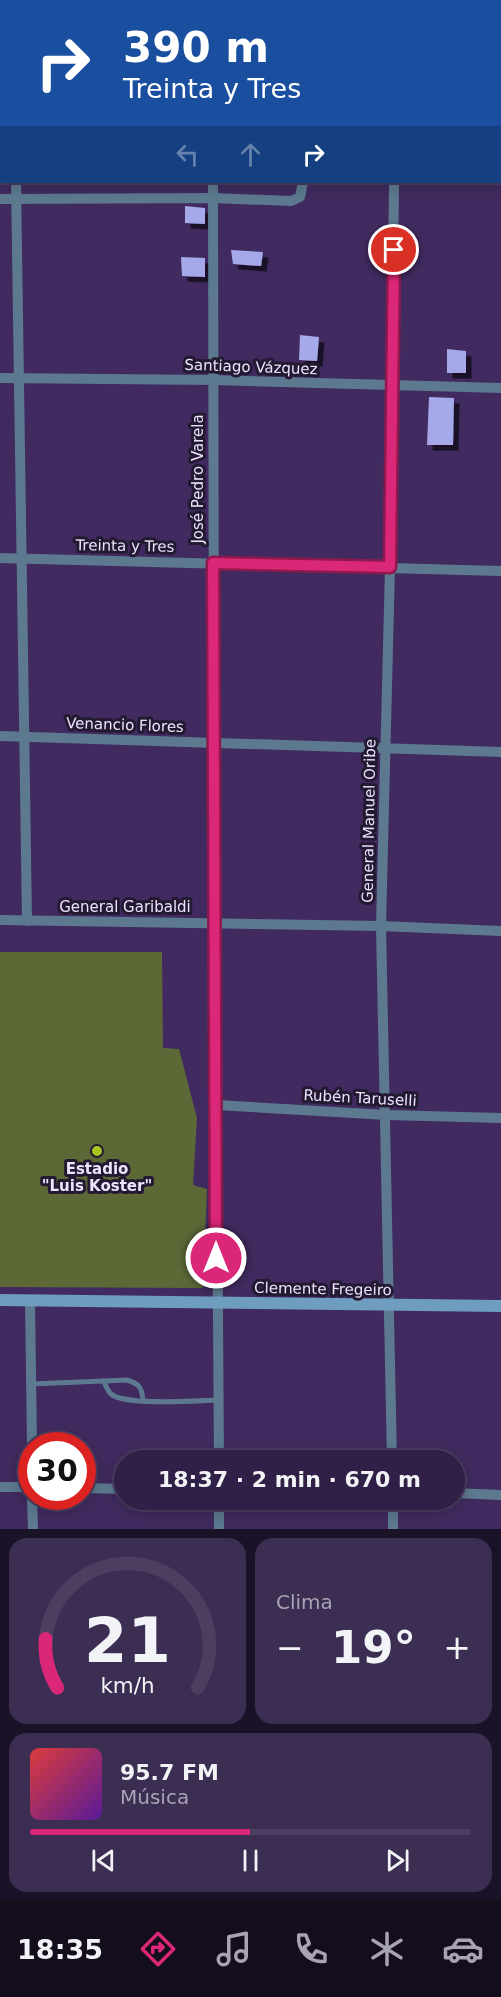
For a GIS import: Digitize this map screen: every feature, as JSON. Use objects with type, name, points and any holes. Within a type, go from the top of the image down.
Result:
[{"type":"street","points":[[16,183],[27,921]]},
{"type":"street","name":"José Pedro Varela","points":[[213,183],[216,1302],[219,1450]]},
{"type":"street","points":[[0,200],[213,198],[291,201],[300,197],[303,183]]},
{"type":"street","name":"General Manuel Oribe","points":[[392,1450],[387,1115],[381,926],[390,567],[394,183]]},
{"type":"street","name":"Santiago Vázquez","points":[[0,378],[213,380],[501,388]]},
{"type":"street","name":"Treinta y Tres","points":[[0,558],[501,571]]},
{"type":"street","name":"Venancio Flores","points":[[0,736],[501,752]]},
{"type":"street","name":"General Garibaldi","points":[[0,920],[216,922],[501,931]]},
{"type":"street","name":"Rubén Taruselli","points":[[217,1105],[387,1115],[501,1118]]},
{"type":"street","name":"Clemente Fregeiro","points":[[0,1300],[501,1306]]},
{"type":"street","points":[[30,1300],[32,1432]]},
{"type":"street","points":[[0,1486],[18,1487]]},
{"type":"street","points":[[96,1488],[114,1489]]},
{"type":"street","points":[[465,1494],[501,1495]]},
{"type":"street","points":[[32,1510],[33,1529]]},
{"type":"street","points":[[219,1510],[219,1529]]},
{"type":"street","points":[[393,1510],[393,1529]]},
{"type":"lane","points":[[32,1384],[127,1380],[137,1383],[142,1388],[143,1401]]},
{"type":"lane","points":[[104,1381],[113,1396],[143,1401],[218,1400]]},
{"type":"green space","name":"Estadio \"Luis Koster\"","points":[[0,952],[162,952],[163,1048],[179,1049],[197,1118],[193,1185],[207,1189],[203,1288],[0,1287]]},
{"type":"building","points":[[185,206],[205,208],[205,224],[185,223]]},
{"type":"building","points":[[231,250],[263,252],[261,266],[233,264]]},
{"type":"building","points":[[181,257],[205,258],[205,277],[182,276]]},
{"type":"building","points":[[300,335],[319,337],[317,361],[299,360]]},
{"type":"building","points":[[447,349],[466,351],[466,373],[447,373]]},
{"type":"building","points":[[429,397],[454,398],[453,445],[427,445]]},
{"type":"place","name":"Estadio \"Luis Koster\"","points":[[97,1151]]},
{"type":"route","points":[[216,1258],[213,563],[390,567],[394,250]]}]
